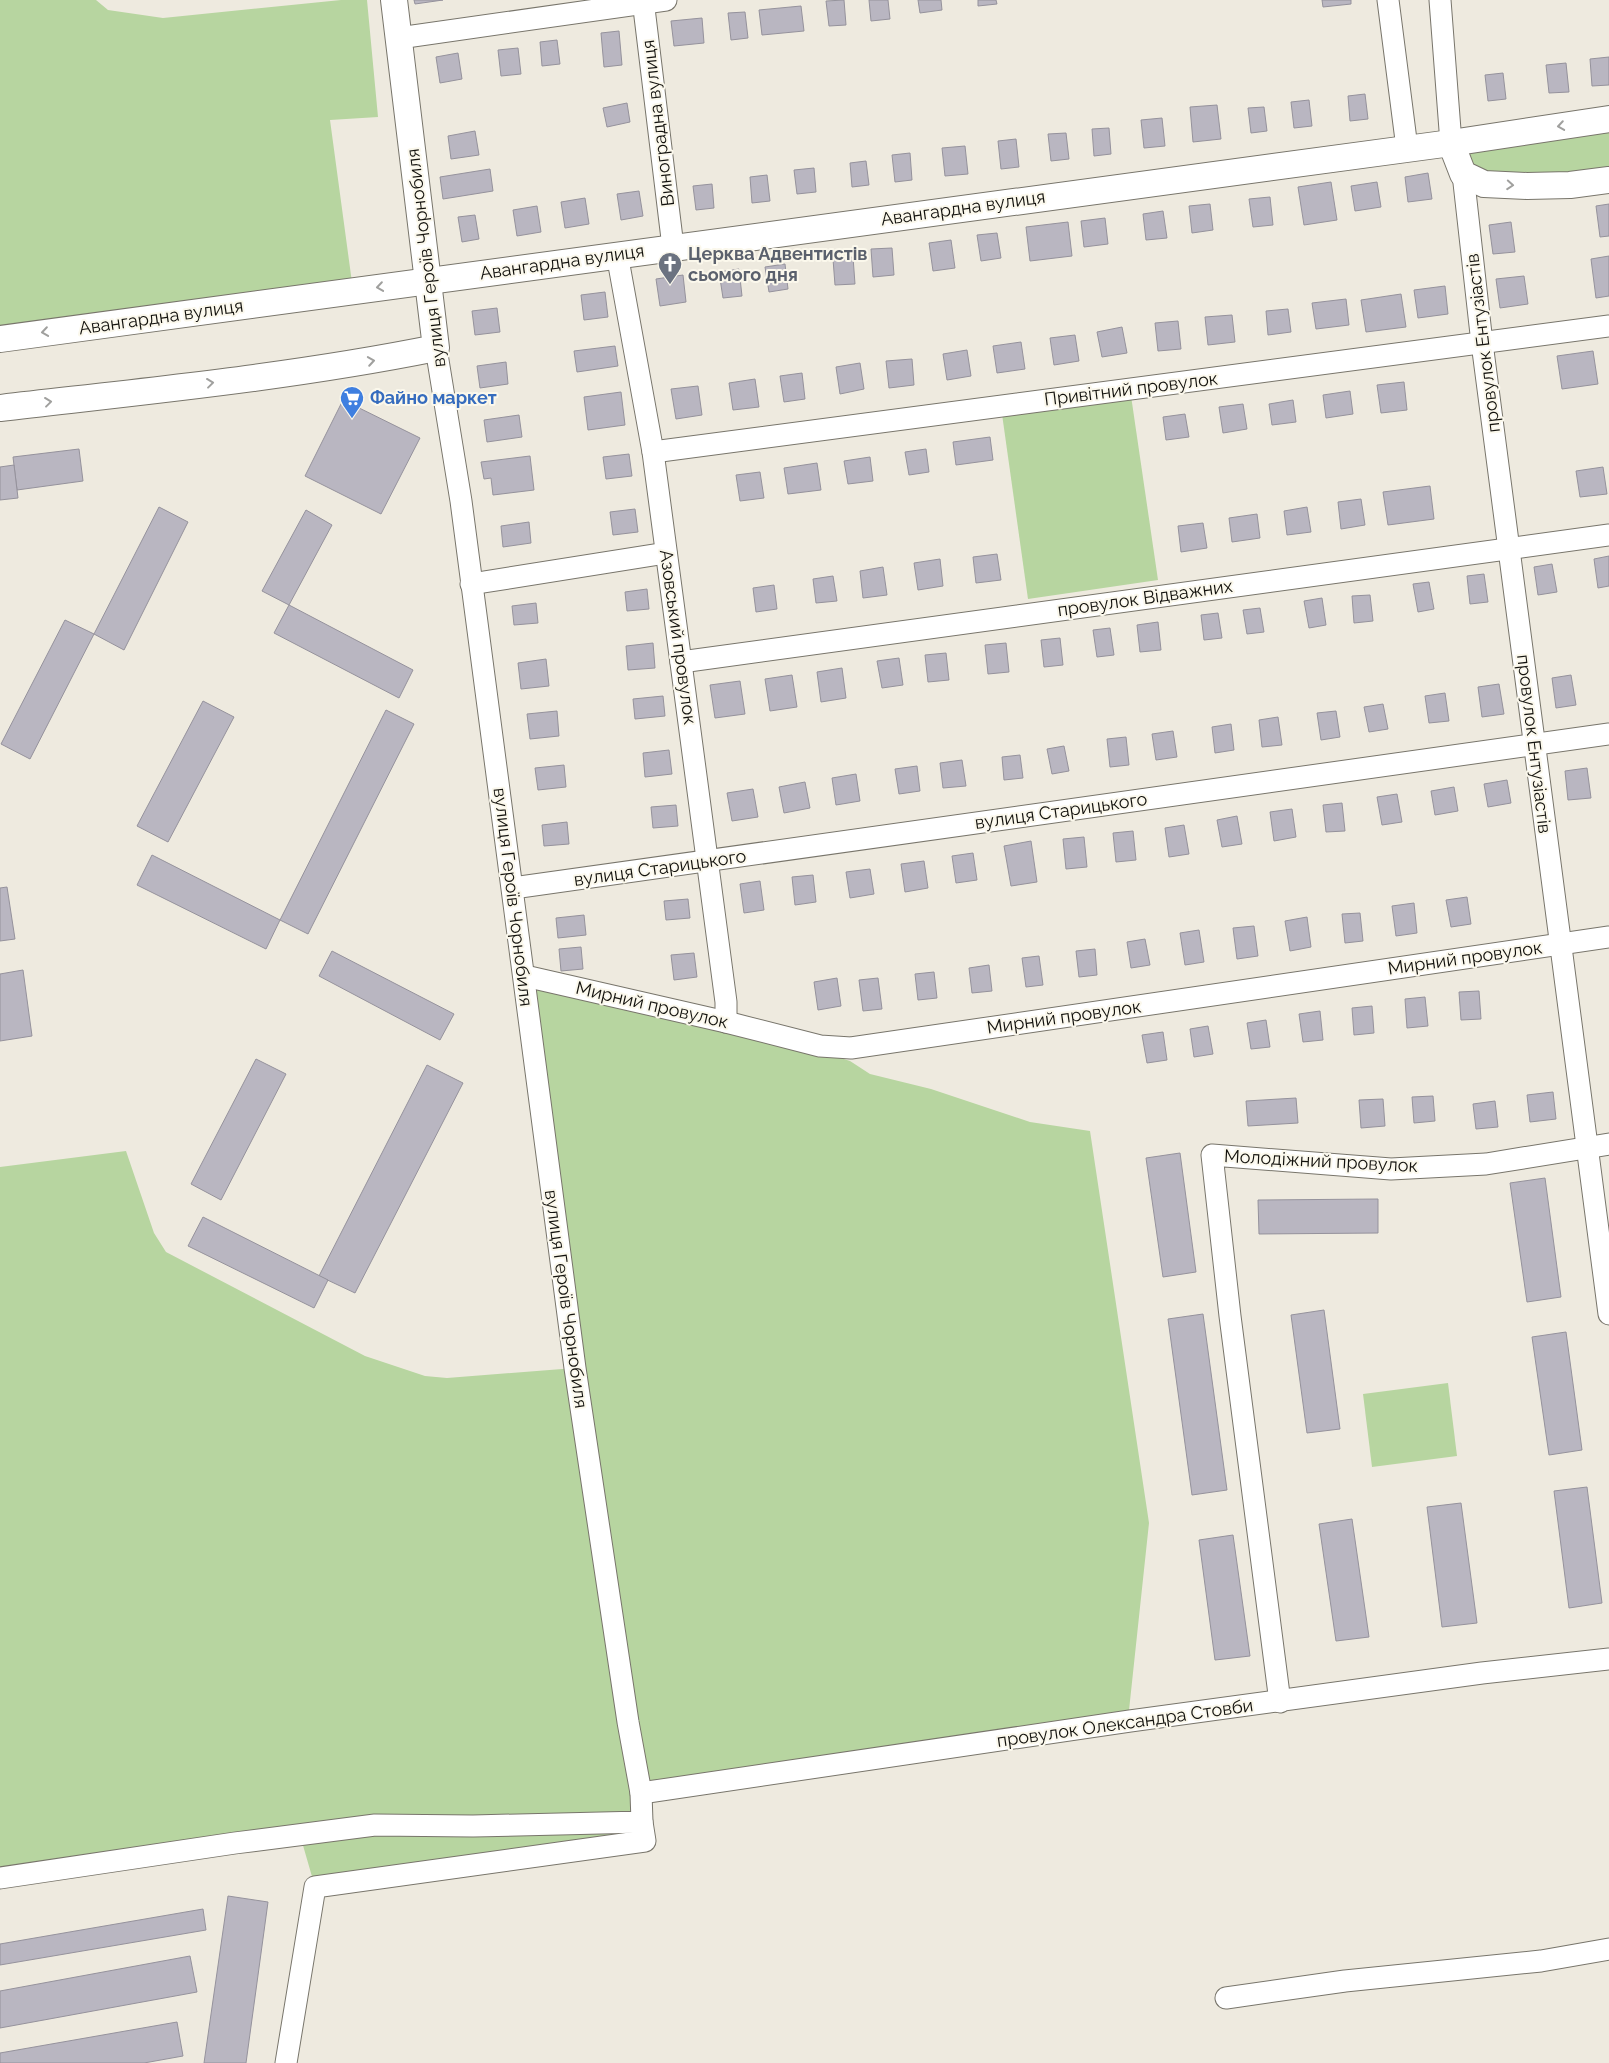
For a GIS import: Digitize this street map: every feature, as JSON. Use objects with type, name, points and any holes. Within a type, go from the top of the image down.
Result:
[{"type":"street","name":"вулиця Героїв Чорнобиля","points":[[286,2063],[315,1887],[645,1841],[641,1794],[628,1722],[575,1368],[534,1070],[525,976],[461,501],[436,348],[394,0]]},
{"type":"street","points":[[399,38],[666,0]]},
{"type":"street","points":[[1388,0],[1407,148]]},
{"type":"street","points":[[1440,0],[1451,143],[1463,174],[1484,184],[1527,186],[1609,180]]},
{"type":"street","name":"Виноградна вулиця","points":[[643,2],[673,247]]},
{"type":"street","name":"Авангардна вулиця","points":[[0,339],[617,254],[1451,143],[1609,119]]},
{"type":"street","name":"провулок Ентузіастів","points":[[1463,174],[1482,343],[1609,1314]]},
{"type":"street","name":"Азовський провулок","points":[[617,254],[653,452],[708,861],[726,1002],[726,1022]]},
{"type":"street","name":"Привітний провулок","points":[[653,452],[1609,326]]},
{"type":"street","points":[[0,408],[281,375],[382,359],[436,348]]},
{"type":"street","name":"провулок Відважних","points":[[681,662],[1609,535]]},
{"type":"street","points":[[472,584],[666,553]]},
{"type":"street","name":"вулиця Старицького","points":[[513,888],[1609,734]]},
{"type":"street","name":"Мирний провулок","points":[[525,976],[726,1022],[820,1046],[851,1048],[1609,937]]},
{"type":"street","name":"Молодіжний провулок","points":[[1280,1702],[1230,1316],[1212,1155],[1391,1168],[1486,1164],[1609,1144]]},
{"type":"street","name":"провулок Олександра Стовби","points":[[641,1794],[1130,1721],[1482,1673],[1609,1659]]},
{"type":"street","points":[[0,1878],[235,1843],[375,1825],[474,1826],[642,1822]]},
{"type":"street","points":[[1226,1998],[1346,1981],[1541,1961],[1609,1949]]},
{"type":"green space","points":[[0,0],[96,0],[108,10],[163,18],[341,0],[367,0],[378,117],[330,120],[353,290],[0,334]]},
{"type":"green space","points":[[1609,119],[1609,180],[1484,184],[1451,143]]},
{"type":"green space","points":[[1130,389],[1158,580],[1028,599],[1001,407]]},
{"type":"green space","points":[[534,982],[803,1046],[850,1061],[870,1074],[931,1089],[1030,1122],[1090,1131],[1149,1523],[1127,1729],[641,1793]]},
{"type":"green space","points":[[126,1151],[154,1233],[166,1252],[365,1356],[425,1376],[447,1378],[575,1368],[645,1841],[315,1887],[300,1835],[0,1878],[0,1167]]},
{"type":"green space","points":[[1448,1383],[1457,1456],[1372,1467],[1363,1394]]},
{"type":"building","points":[[414,0],[443,0],[415,4]]},
{"type":"building","points":[[844,0],[846,25],[829,26],[826,1]]},
{"type":"building","points":[[869,0],[888,0],[890,19],[871,21]]},
{"type":"building","points":[[918,0],[941,0],[942,10],[920,13]]},
{"type":"building","points":[[978,0],[996,0],[997,4],[978,6]]},
{"type":"building","points":[[1322,0],[1351,0],[1351,4],[1323,7]]},
{"type":"building","points":[[801,6],[804,31],[762,35],[759,10]]},
{"type":"building","points":[[745,12],[748,38],[731,40],[728,13]]},
{"type":"building","points":[[702,18],[704,43],[674,46],[671,21]]},
{"type":"building","points":[[619,31],[622,65],[604,67],[601,33]]},
{"type":"building","points":[[557,40],[560,64],[542,66],[540,42]]},
{"type":"building","points":[[518,48],[521,74],[501,76],[498,50]]},
{"type":"building","points":[[458,53],[462,79],[440,83],[436,57]]},
{"type":"building","points":[[1609,57],[1609,85],[1592,86],[1590,59]]},
{"type":"building","points":[[1566,63],[1569,92],[1549,93],[1546,65]]},
{"type":"building","points":[[1503,73],[1506,99],[1488,101],[1485,75]]},
{"type":"building","points":[[1365,94],[1368,119],[1350,121],[1348,96]]},
{"type":"building","points":[[1309,100],[1312,126],[1294,128],[1291,102]]},
{"type":"building","points":[[627,103],[630,122],[607,127],[603,108]]},
{"type":"building","points":[[1217,105],[1221,139],[1193,142],[1190,107]]},
{"type":"building","points":[[1264,107],[1267,131],[1251,133],[1248,108]]},
{"type":"building","points":[[1162,118],[1165,146],[1144,148],[1141,120]]},
{"type":"building","points":[[1109,128],[1111,154],[1094,156],[1092,129]]},
{"type":"building","points":[[475,131],[479,155],[451,159],[448,136]]},
{"type":"building","points":[[1066,133],[1069,159],[1051,161],[1048,134]]},
{"type":"building","points":[[1016,139],[1019,167],[1001,169],[998,141]]},
{"type":"building","points":[[965,146],[968,174],[945,176],[942,148]]},
{"type":"building","points":[[910,153],[912,180],[895,182],[892,155]]},
{"type":"building","points":[[866,161],[869,185],[852,187],[850,163]]},
{"type":"building","points":[[814,168],[816,192],[797,194],[794,170]]},
{"type":"building","points":[[490,169],[493,191],[443,199],[440,177]]},
{"type":"building","points":[[1428,173],[1432,199],[1408,202],[1405,177]]},
{"type":"building","points":[[767,175],[770,201],[752,203],[750,177]]},
{"type":"building","points":[[1331,182],[1337,220],[1304,225],[1298,187]]},
{"type":"building","points":[[1377,182],[1381,207],[1355,211],[1351,186]]},
{"type":"building","points":[[712,184],[714,208],[696,210],[693,186]]},
{"type":"building","points":[[639,191],[643,216],[621,220],[617,194]]},
{"type":"building","points":[[1270,197],[1273,225],[1253,227],[1249,199]]},
{"type":"building","points":[[585,198],[589,224],[565,228],[561,202]]},
{"type":"building","points":[[1210,204],[1213,230],[1192,233],[1189,206]]},
{"type":"building","points":[[1609,204],[1609,236],[1600,237],[1596,206]]},
{"type":"building","points":[[537,206],[541,232],[517,236],[513,210]]},
{"type":"building","points":[[1163,211],[1167,238],[1146,240],[1143,214]]},
{"type":"building","points":[[475,215],[479,239],[462,242],[458,217]]},
{"type":"building","points":[[1105,218],[1108,244],[1084,247],[1081,221]]},
{"type":"building","points":[[1068,222],[1072,256],[1030,261],[1026,227]]},
{"type":"building","points":[[1511,222],[1515,252],[1493,254],[1489,225]]},
{"type":"building","points":[[997,233],[1001,258],[981,261],[977,235]]},
{"type":"building","points":[[951,240],[955,268],[933,271],[929,243]]},
{"type":"building","points":[[892,248],[894,275],[873,277],[871,249]]},
{"type":"building","points":[[1609,256],[1609,296],[1596,298],[1591,259]]},
{"type":"building","points":[[853,257],[855,284],[835,285],[833,259]]},
{"type":"building","points":[[785,264],[788,289],[769,292],[765,267]]},
{"type":"building","points":[[739,269],[742,296],[723,298],[719,272]]},
{"type":"building","points":[[683,275],[686,302],[660,306],[656,279]]},
{"type":"building","points":[[1524,276],[1528,304],[1500,308],[1496,279]]},
{"type":"building","points":[[1445,286],[1448,314],[1418,318],[1414,290]]},
{"type":"building","points":[[605,292],[608,317],[584,320],[581,295]]},
{"type":"building","points":[[1401,294],[1406,327],[1366,332],[1361,300]]},
{"type":"building","points":[[1346,299],[1349,325],[1316,329],[1312,303]]},
{"type":"building","points":[[497,308],[500,332],[475,335],[472,311]]},
{"type":"building","points":[[1288,309],[1291,332],[1268,335],[1266,311]]},
{"type":"building","points":[[1232,315],[1235,342],[1208,345],[1205,317]]},
{"type":"building","points":[[1178,321],[1181,349],[1158,351],[1155,323]]},
{"type":"building","points":[[1122,327],[1127,353],[1102,357],[1097,332]]},
{"type":"building","points":[[1075,335],[1079,361],[1054,365],[1050,338]]},
{"type":"building","points":[[1021,342],[1025,369],[997,373],[993,346]]},
{"type":"building","points":[[615,346],[618,366],[577,372],[574,351]]},
{"type":"building","points":[[967,350],[971,376],[947,380],[943,354]]},
{"type":"building","points":[[1593,351],[1598,384],[1562,389],[1557,356]]},
{"type":"building","points":[[912,359],[914,385],[889,388],[886,361]]},
{"type":"building","points":[[506,362],[508,384],[480,388],[477,366]]},
{"type":"building","points":[[860,363],[864,389],[840,394],[836,367]]},
{"type":"building","points":[[802,373],[805,399],[784,402],[780,376]]},
{"type":"building","points":[[755,379],[759,407],[733,410],[729,383]]},
{"type":"building","points":[[1404,382],[1407,410],[1381,413],[1377,385]]},
{"type":"building","points":[[698,386],[702,415],[676,419],[671,389]]},
{"type":"building","points":[[1350,391],[1353,414],[1326,418],[1323,395]]},
{"type":"building","points":[[621,392],[625,425],[588,430],[584,397]]},
{"type":"building","points":[[343,400],[420,438],[381,514],[305,476]]},
{"type":"building","points":[[1293,400],[1296,422],[1272,425],[1269,404]]},
{"type":"building","points":[[1243,404],[1247,429],[1223,433],[1219,407]]},
{"type":"building","points":[[1185,414],[1189,437],[1166,440],[1163,417]]},
{"type":"building","points":[[519,415],[522,437],[487,442],[484,420]]},
{"type":"building","points":[[990,437],[993,460],[956,465],[953,442]]},
{"type":"building","points":[[79,449],[83,481],[17,490],[13,457]]},
{"type":"building","points":[[926,449],[929,472],[909,475],[905,452]]},
{"type":"building","points":[[629,454],[632,476],[606,479],[603,457]]},
{"type":"building","points":[[530,456],[534,490],[493,495],[491,478],[484,479],[481,462]]},
{"type":"building","points":[[870,457],[873,481],[848,484],[844,461]]},
{"type":"building","points":[[817,463],[821,490],[788,494],[784,468]]},
{"type":"building","points":[[14,465],[18,498],[0,500],[0,467]]},
{"type":"building","points":[[1603,467],[1607,494],[1580,497],[1576,471]]},
{"type":"building","points":[[760,472],[764,498],[740,501],[736,475]]},
{"type":"building","points":[[1430,486],[1434,519],[1388,525],[1383,492]]},
{"type":"building","points":[[1361,499],[1365,525],[1341,529],[1338,502]]},
{"type":"building","points":[[159,507],[188,522],[124,650],[94,634]]},
{"type":"building","points":[[1307,507],[1311,532],[1287,535],[1284,511]]},
{"type":"building","points":[[635,509],[638,532],[613,535],[610,512]]},
{"type":"building","points":[[306,510],[332,525],[289,605],[262,591]]},
{"type":"building","points":[[1257,514],[1260,538],[1232,542],[1229,518]]},
{"type":"building","points":[[529,522],[531,543],[503,547],[501,526]]},
{"type":"building","points":[[1203,523],[1207,548],[1181,552],[1178,526]]},
{"type":"building","points":[[997,554],[1001,580],[976,583],[973,557]]},
{"type":"building","points":[[1609,556],[1609,586],[1598,588],[1594,559]]},
{"type":"building","points":[[940,559],[943,586],[918,590],[914,563]]},
{"type":"building","points":[[1552,564],[1557,592],[1538,595],[1534,567]]},
{"type":"building","points":[[883,567],[887,595],[863,598],[860,571]]},
{"type":"building","points":[[1484,574],[1488,602],[1470,604],[1467,576]]},
{"type":"building","points":[[833,576],[837,601],[816,603],[813,579]]},
{"type":"building","points":[[1429,582],[1434,609],[1418,612],[1413,584]]},
{"type":"building","points":[[774,585],[777,609],[756,612],[753,588]]},
{"type":"building","points":[[647,589],[649,609],[627,611],[625,592]]},
{"type":"building","points":[[1370,595],[1373,621],[1354,623],[1352,596]]},
{"type":"building","points":[[1322,598],[1326,625],[1309,628],[1304,601]]},
{"type":"building","points":[[536,603],[538,623],[514,625],[512,606]]},
{"type":"building","points":[[289,605],[413,670],[399,698],[274,633]]},
{"type":"building","points":[[1260,608],[1264,632],[1247,634],[1243,610]]},
{"type":"building","points":[[1218,613],[1222,638],[1204,640],[1201,615]]},
{"type":"building","points":[[65,620],[94,634],[30,759],[1,744]]},
{"type":"building","points":[[1158,622],[1161,650],[1140,652],[1137,625]]},
{"type":"building","points":[[1110,628],[1114,655],[1097,657],[1093,630]]},
{"type":"building","points":[[1060,638],[1063,665],[1044,667],[1041,640]]},
{"type":"building","points":[[653,643],[655,668],[628,670],[626,646]]},
{"type":"building","points":[[1006,643],[1009,672],[988,674],[985,645]]},
{"type":"building","points":[[946,653],[949,680],[928,682],[925,655]]},
{"type":"building","points":[[899,658],[903,685],[882,688],[877,661]]},
{"type":"building","points":[[546,659],[549,686],[521,689],[518,663]]},
{"type":"building","points":[[842,668],[846,698],[821,702],[817,672]]},
{"type":"building","points":[[792,675],[797,707],[770,711],[765,679]]},
{"type":"building","points":[[1571,675],[1576,705],[1556,708],[1552,678]]},
{"type":"building","points":[[740,681],[745,714],[715,718],[710,685]]},
{"type":"building","points":[[1499,684],[1504,714],[1482,717],[1478,687]]},
{"type":"building","points":[[1445,693],[1449,721],[1429,723],[1425,696]]},
{"type":"building","points":[[663,696],[665,716],[635,719],[633,699]]},
{"type":"building","points":[[203,701],[234,717],[168,842],[137,826]]},
{"type":"building","points":[[1383,704],[1388,729],[1369,732],[1364,707]]},
{"type":"building","points":[[386,710],[414,724],[308,934],[280,920]]},
{"type":"building","points":[[557,711],[559,736],[530,739],[527,714]]},
{"type":"building","points":[[1336,711],[1340,737],[1321,740],[1317,713]]},
{"type":"building","points":[[1278,717],[1282,745],[1262,747],[1259,720]]},
{"type":"building","points":[[1231,724],[1234,750],[1215,753],[1212,727]]},
{"type":"building","points":[[1173,731],[1177,757],[1156,760],[1152,734]]},
{"type":"building","points":[[1126,737],[1129,765],[1110,767],[1107,739]]},
{"type":"building","points":[[1064,746],[1069,771],[1052,774],[1047,749]]},
{"type":"building","points":[[669,750],[672,774],[645,777],[643,753]]},
{"type":"building","points":[[1020,755],[1023,778],[1004,780],[1002,757]]},
{"type":"building","points":[[962,760],[966,786],[943,788],[940,763]]},
{"type":"building","points":[[564,765],[566,787],[538,790],[535,768]]},
{"type":"building","points":[[917,766],[920,791],[899,794],[895,769]]},
{"type":"building","points":[[1587,768],[1591,798],[1568,800],[1565,771]]},
{"type":"building","points":[[856,774],[860,801],[836,805],[832,778]]},
{"type":"building","points":[[1507,780],[1511,803],[1488,807],[1484,784]]},
{"type":"building","points":[[805,782],[810,808],[784,813],[779,787]]},
{"type":"building","points":[[1454,787],[1458,811],[1435,815],[1431,791]]},
{"type":"building","points":[[753,789],[758,817],[732,821],[727,793]]},
{"type":"building","points":[[1397,794],[1402,822],[1382,825],[1377,797]]},
{"type":"building","points":[[1342,803],[1345,831],[1326,832],[1323,805]]},
{"type":"building","points":[[676,805],[678,826],[653,828],[651,807]]},
{"type":"building","points":[[1292,809],[1296,837],[1274,841],[1270,812]]},
{"type":"building","points":[[1237,816],[1242,844],[1222,847],[1217,820]]},
{"type":"building","points":[[567,822],[569,844],[544,846],[542,825]]},
{"type":"building","points":[[1184,825],[1189,854],[1169,857],[1165,828]]},
{"type":"building","points":[[1133,831],[1136,860],[1116,862],[1113,833]]},
{"type":"building","points":[[1084,837],[1087,867],[1066,869],[1063,839]]},
{"type":"building","points":[[1031,841],[1037,882],[1011,886],[1004,846]]},
{"type":"building","points":[[973,853],[977,880],[956,883],[952,856]]},
{"type":"building","points":[[152,855],[280,920],[266,949],[137,885]]},
{"type":"building","points":[[924,861],[928,888],[905,892],[901,864]]},
{"type":"building","points":[[870,869],[874,894],[850,898],[846,872]]},
{"type":"building","points":[[813,875],[816,902],[795,905],[792,877]]},
{"type":"building","points":[[760,881],[764,910],[744,913],[740,884]]},
{"type":"building","points":[[7,887],[15,939],[0,941],[0,888]]},
{"type":"building","points":[[1467,897],[1471,924],[1451,927],[1446,900]]},
{"type":"building","points":[[688,899],[690,918],[666,920],[664,901]]},
{"type":"building","points":[[1414,903],[1417,933],[1396,936],[1392,906]]},
{"type":"building","points":[[1360,913],[1363,941],[1345,943],[1342,914]]},
{"type":"building","points":[[584,915],[586,935],[558,938],[556,918]]},
{"type":"building","points":[[1307,917],[1311,947],[1290,951],[1285,921]]},
{"type":"building","points":[[1254,926],[1258,956],[1237,959],[1233,928]]},
{"type":"building","points":[[1199,930],[1204,962],[1185,965],[1180,933]]},
{"type":"building","points":[[1145,939],[1150,965],[1131,968],[1127,942]]},
{"type":"building","points":[[581,947],[583,969],[561,971],[559,949]]},
{"type":"building","points":[[1095,949],[1097,975],[1079,977],[1076,951]]},
{"type":"building","points":[[332,951],[454,1014],[440,1040],[319,976]]},
{"type":"building","points":[[694,953],[697,977],[674,980],[671,955]]},
{"type":"building","points":[[1039,956],[1043,985],[1026,987],[1022,958]]},
{"type":"building","points":[[989,965],[992,991],[972,993],[969,968]]},
{"type":"building","points":[[23,970],[32,1036],[0,1041],[0,974]]},
{"type":"building","points":[[934,972],[937,998],[918,1000],[915,974]]},
{"type":"building","points":[[837,978],[841,1006],[818,1010],[814,982]]},
{"type":"building","points":[[878,978],[882,1009],[863,1011],[859,980]]},
{"type":"building","points":[[1479,991],[1481,1019],[1461,1020],[1459,992]]},
{"type":"building","points":[[1425,997],[1428,1026],[1407,1028],[1405,999]]},
{"type":"building","points":[[1372,1006],[1374,1033],[1354,1035],[1352,1008]]},
{"type":"building","points":[[1320,1011],[1323,1040],[1303,1042],[1299,1014]]},
{"type":"building","points":[[1266,1020],[1270,1047],[1251,1049],[1247,1023]]},
{"type":"building","points":[[1208,1026],[1213,1054],[1194,1057],[1190,1029]]},
{"type":"building","points":[[1163,1032],[1167,1060],[1147,1063],[1142,1035]]},
{"type":"building","points":[[256,1059],[286,1074],[221,1200],[191,1184]]},
{"type":"building","points":[[427,1065],[463,1083],[355,1293],[319,1276]]},
{"type":"building","points":[[1553,1092],[1556,1119],[1530,1122],[1527,1095]]},
{"type":"building","points":[[1433,1096],[1435,1121],[1414,1123],[1412,1097]]},
{"type":"building","points":[[1296,1098],[1298,1123],[1248,1126],[1246,1101]]},
{"type":"building","points":[[1383,1099],[1385,1126],[1361,1128],[1359,1100]]},
{"type":"building","points":[[1495,1101],[1498,1127],[1476,1129],[1473,1104]]},
{"type":"building","points":[[1180,1153],[1196,1272],[1163,1277],[1146,1158]]},
{"type":"building","points":[[1545,1178],[1561,1297],[1527,1302],[1510,1183]]},
{"type":"building","points":[[1378,1199],[1378,1233],[1259,1234],[1258,1200]]},
{"type":"building","points":[[203,1217],[328,1280],[314,1308],[188,1246]]},
{"type":"building","points":[[1324,1310],[1340,1429],[1307,1433],[1291,1315]]},
{"type":"building","points":[[1203,1314],[1227,1490],[1192,1495],[1168,1319]]},
{"type":"building","points":[[1566,1332],[1582,1450],[1549,1455],[1532,1337]]},
{"type":"building","points":[[1587,1487],[1602,1603],[1569,1608],[1554,1491]]},
{"type":"building","points":[[1461,1503],[1477,1623],[1442,1627],[1427,1507]]},
{"type":"building","points":[[1352,1519],[1369,1637],[1336,1641],[1319,1524]]},
{"type":"building","points":[[1233,1535],[1250,1656],[1215,1660],[1199,1540]]},
{"type":"building","points":[[228,1896],[268,1902],[246,2063],[204,2063]]},
{"type":"building","points":[[203,1909],[206,1930],[0,1965],[0,1944]]},
{"type":"building","points":[[190,1956],[197,1992],[0,2028],[0,1991]]},
{"type":"building","points":[[177,2022],[183,2056],[144,2063],[0,2063],[0,2053]]},
{"type":"place","name":"Церква Адвентистів сьомого дня","points":[[670,285]]},
{"type":"place","name":"Файно маркет","points":[[352,419]]}]
